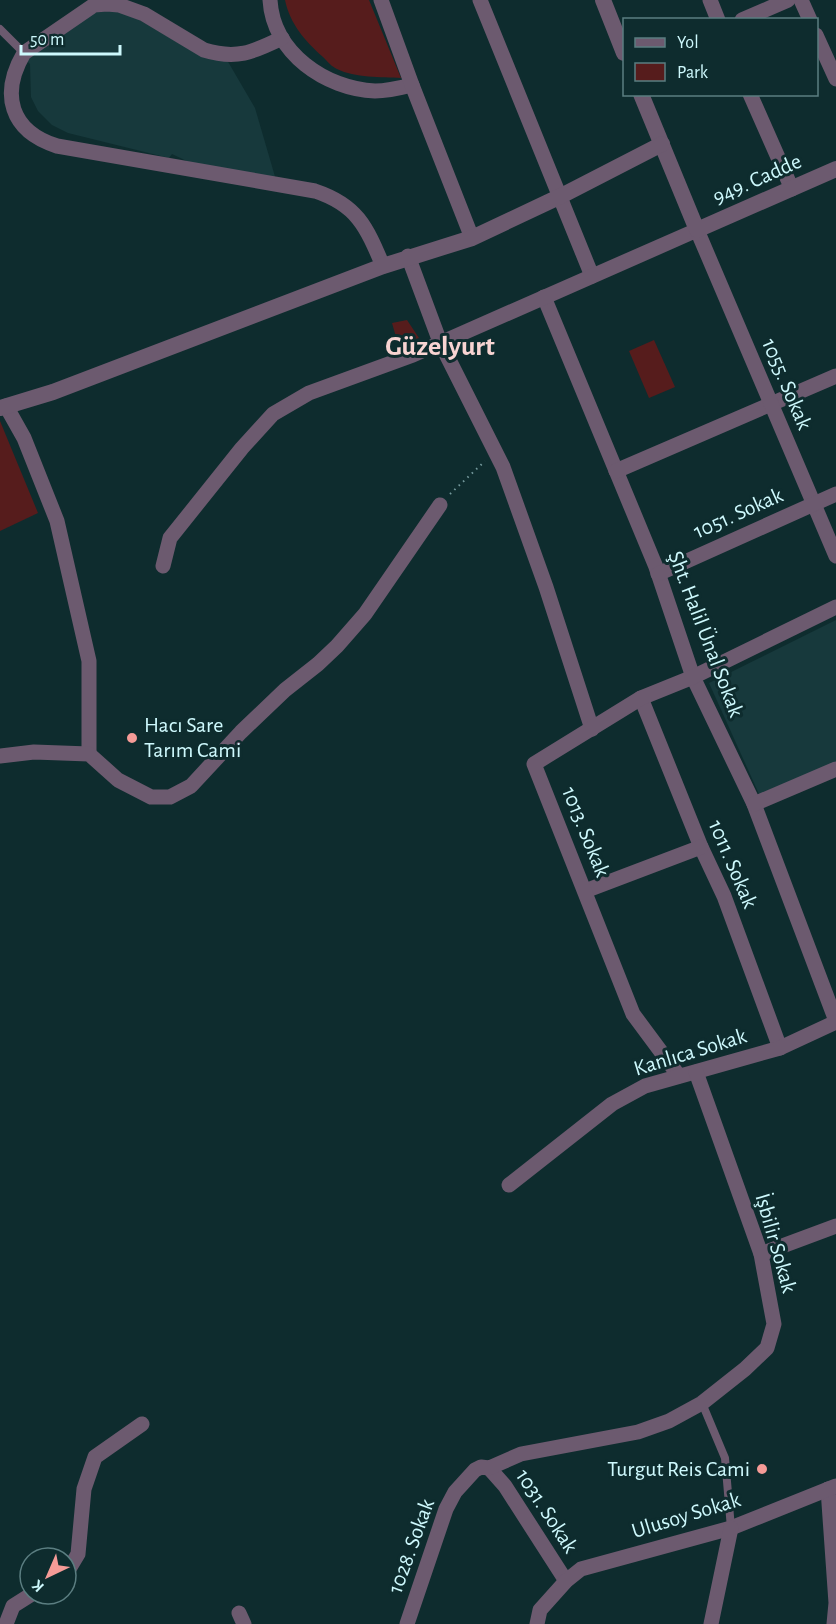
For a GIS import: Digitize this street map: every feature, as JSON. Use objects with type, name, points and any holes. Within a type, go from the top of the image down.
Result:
[{"type":"street","points":[[270,0],[275,24],[282,38],[291,51],[319,75],[358,89],[376,91],[393,90],[412,85]]},
{"type":"street","points":[[381,0],[472,238]]},
{"type":"street","points":[[480,0],[592,276]]},
{"type":"street","points":[[603,0],[623,50]]},
{"type":"street","points":[[710,0],[717,18]]},
{"type":"street","points":[[747,18],[788,0]]},
{"type":"street","points":[[801,0],[809,18]]},
{"type":"street","points":[[282,38],[254,52],[227,56],[215,54],[204,50],[134,9],[120,5],[93,3],[24,53],[18,61],[10,82],[9,104],[17,120],[34,136],[57,146],[315,191],[332,197],[359,217],[369,232],[382,266]]},
{"type":"street","points":[[818,39],[836,79]]},
{"type":"street","points":[[164,566],[170,538],[242,448],[273,414],[309,393],[413,355],[696,230],[642,96]]},
{"type":"street","points":[[751,96],[792,189]]},
{"type":"street","points":[[89,754],[88,661],[57,521],[24,438],[3,407],[53,392],[408,256],[472,238],[561,196],[662,144]]},
{"type":"street","name":"949. Cadde","points":[[696,230],[836,169]]},
{"type":"street","name":"1055. Sokak","points":[[696,230],[836,556]]},
{"type":"street","points":[[408,256],[440,342],[502,467],[546,587],[592,729]]},
{"type":"street","name":"Şht. Halil Ünal Sokak","points":[[544,297],[658,574],[693,677],[754,804],[836,1022]]},
{"type":"street","points":[[616,471],[836,376]]},
{"type":"street","name":"1051. Sokak","points":[[658,574],[836,494]]},
{"type":"street","points":[[0,756],[34,752],[89,754],[118,780],[152,797],[170,797],[191,786],[248,725],[337,646],[365,614],[440,506]]},
{"type":"street","name":"1013. Sokak","points":[[679,1076],[633,1014],[534,764],[641,698],[693,677],[836,607]]},
{"type":"street","name":"1011. Sokak","points":[[641,698],[701,847],[724,896],[780,1048]]},
{"type":"street","points":[[754,804],[836,769]]},
{"type":"street","points":[[585,891],[701,847]]},
{"type":"street","name":"Kanlıca Sokak","points":[[509,1185],[612,1104],[645,1086],[780,1048],[836,1022]]},
{"type":"street","name":"İşbilir Sokak","points":[[602,1439],[638,1432],[669,1421],[702,1403],[745,1369],[767,1348],[774,1324],[761,1254],[696,1072]]},
{"type":"street","points":[[761,1254],[836,1226]]},
{"type":"street","points":[[78,1554],[84,1489],[95,1457],[142,1424]]},
{"type":"street","name":"1028. Sokak","points":[[407,1624],[446,1509],[455,1492],[475,1470],[481,1467],[489,1468],[521,1454],[602,1439]]},
{"type":"street","name":"1031. Sokak","points":[[489,1468],[505,1486],[566,1581]]},
{"type":"street","points":[[832,1488],[836,1602],[834,1624]]},
{"type":"street","name":"Ulusoy Sokak","points":[[566,1581],[581,1569],[731,1528],[832,1488]]},
{"type":"street","points":[[711,1624],[731,1528]]},
{"type":"street","points":[[537,1624],[540,1610],[566,1581]]},
{"type":"street","points":[[6,1624],[13,1606],[18,1603]]},
{"type":"lane","points":[[0,29],[24,53]]},
{"type":"lane","points":[[702,1403],[724,1458],[731,1528]]},
{"type":"path","points":[[440,506],[453,489],[495,451]]},
{"type":"shaded area","points":[[110,8],[134,17],[205,58],[227,60],[255,108],[276,180],[193,164],[172,154],[169,158],[68,133],[52,125],[38,111],[31,97],[30,64],[22,56],[89,14]]},
{"type":"shaded area","points":[[836,620],[836,762],[759,794],[709,683]]},
{"type":"green space","points":[[285,0],[369,0],[401,78],[360,76],[333,67],[299,32]]},
{"type":"green space","points":[[407,320],[419,338],[398,344],[392,323]]},
{"type":"green space","points":[[654,340],[675,387],[649,398],[629,351]]},
{"type":"green space","points":[[0,421],[38,513],[0,531]]},
{"type":"place","name":"Hacı Sare Tarım Cami","points":[[132,738]]},
{"type":"place","name":"Turgut Reis Cami","points":[[762,1469]]},
{"type":"district","name":"Güzelyurt","points":[[440,347]]}]
